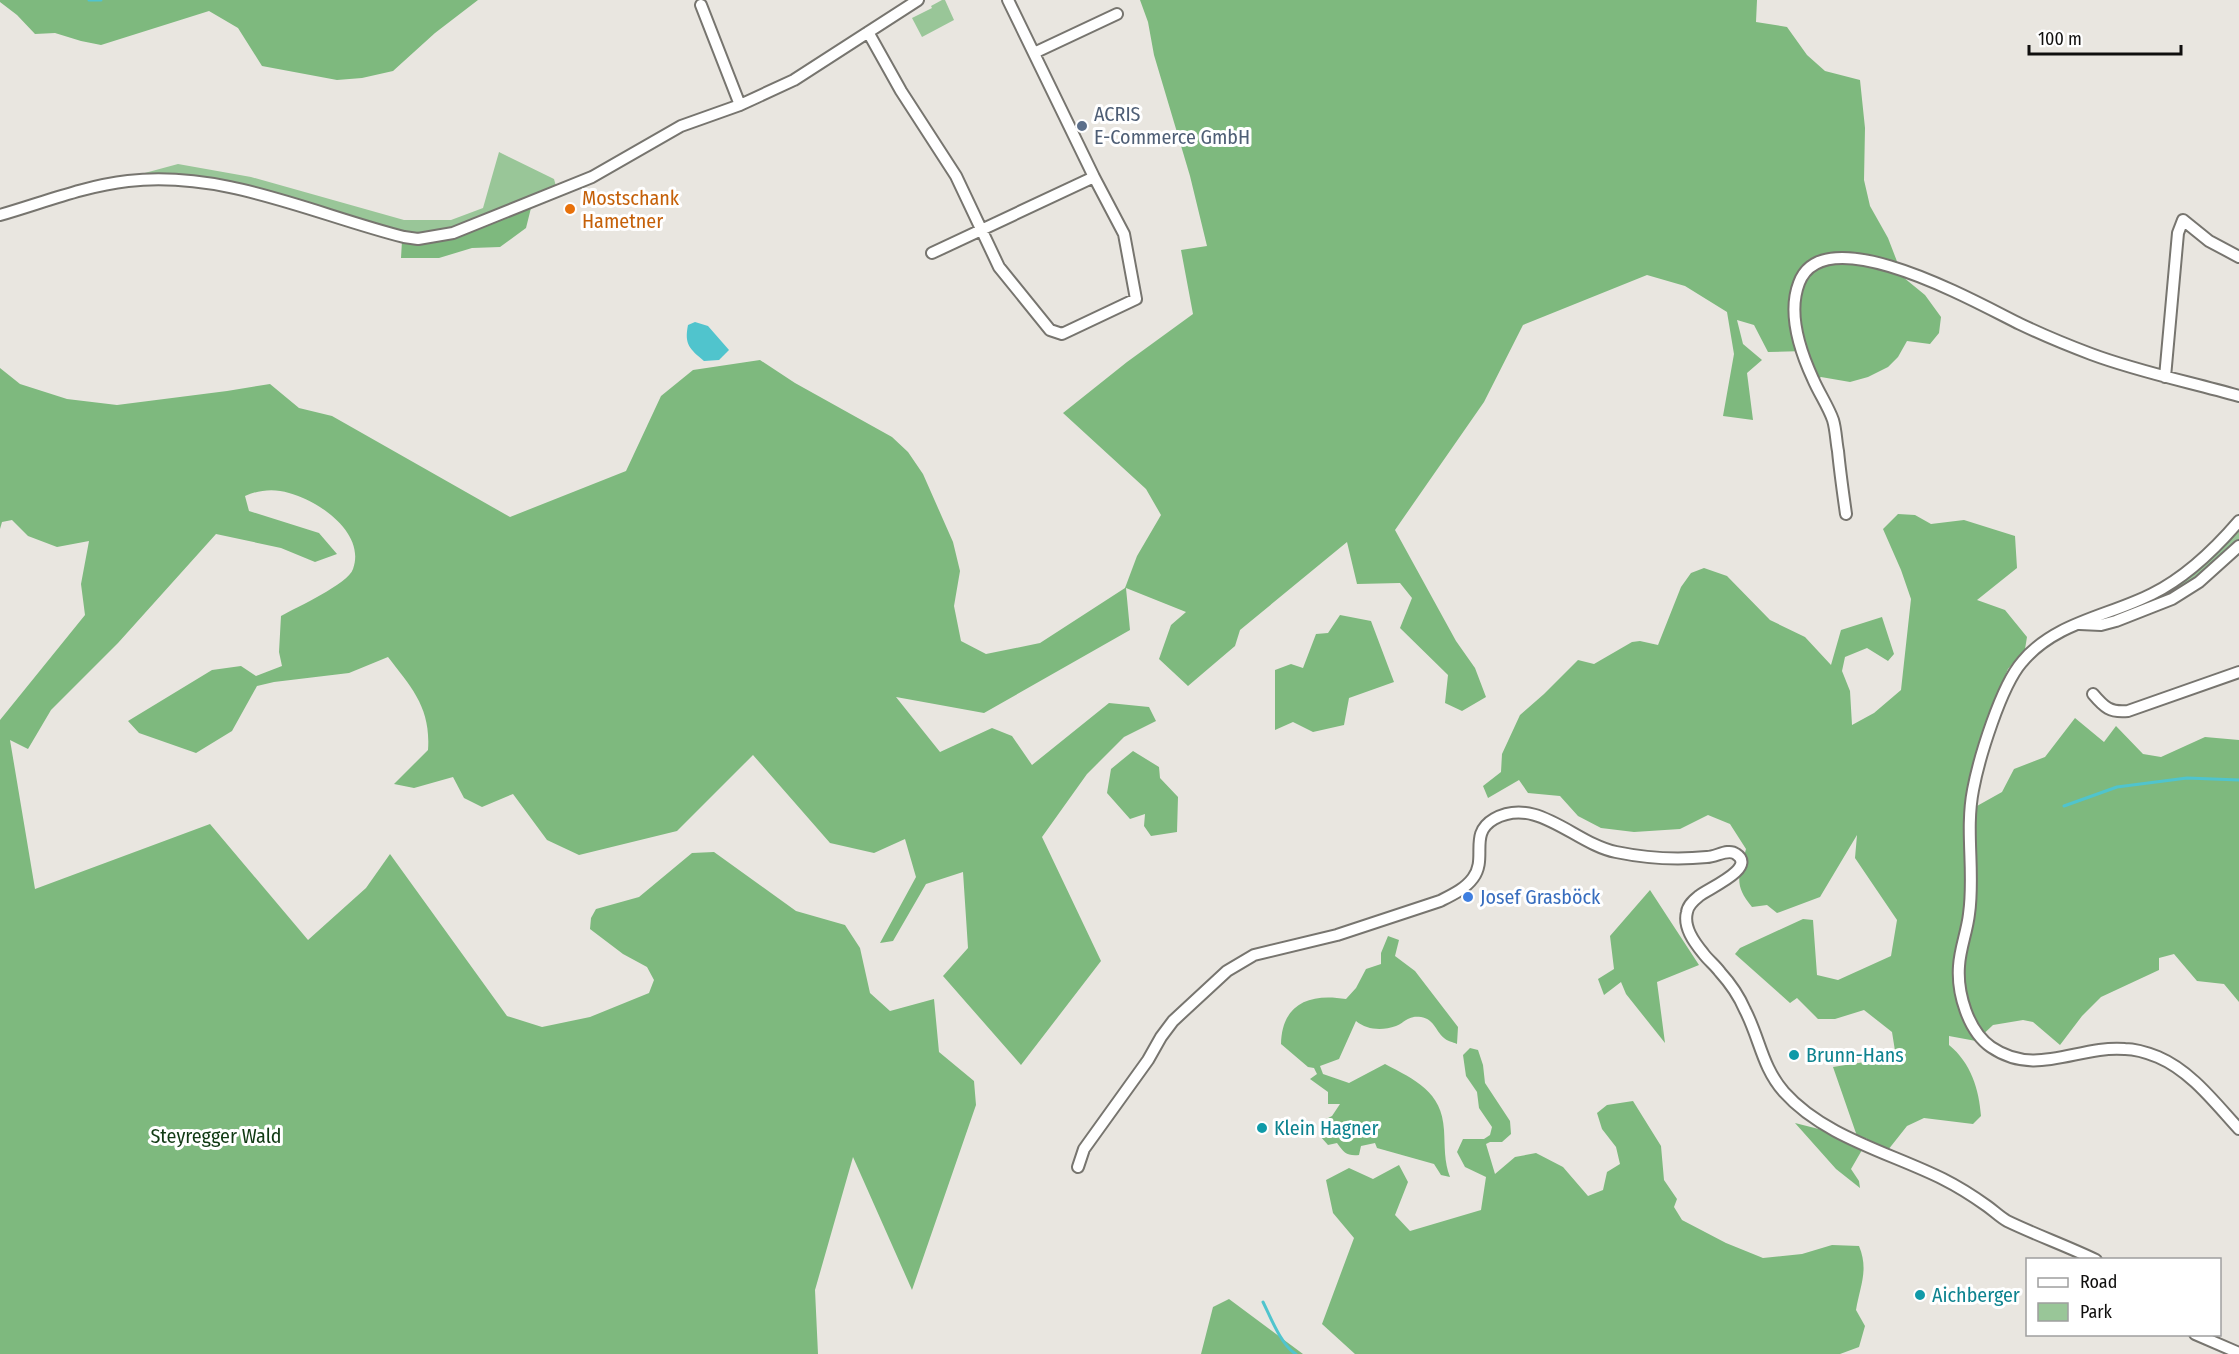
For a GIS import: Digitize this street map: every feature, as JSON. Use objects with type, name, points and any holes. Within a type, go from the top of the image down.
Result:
[{"type":"street","points":[[0,215],[105,185],[149,179],[193,180],[236,188],[404,237],[418,239],[437,237],[470,227],[572,186],[681,126],[740,105],[794,80],[918,0]]},
{"type":"street","points":[[868,32],[901,91],[956,176],[999,267],[1050,330],[1062,334],[1136,299],[1126,237],[1094,177],[1008,0]]},
{"type":"street","points":[[701,5],[740,105]]},
{"type":"street","points":[[1034,53],[1117,15]]},
{"type":"street","points":[[932,253],[1094,177]]},
{"type":"street","points":[[2165,377],[2178,233],[2183,220],[2209,241],[2239,257]]},
{"type":"street","points":[[1846,514],[1833,421],[1802,350],[1795,316],[1795,299],[1799,282],[1816,263],[1827,258],[1864,260],[1902,270],[1964,295],[2060,342],[2093,355],[2239,396]]},
{"type":"street","points":[[2239,521],[2210,551],[2170,584],[2150,595],[2077,623],[2049,639],[2030,653],[2012,675],[2002,697],[1977,773],[1971,816],[1969,914],[1958,968],[1962,997],[1978,1036],[2002,1054],[2031,1062],[2107,1049],[2142,1052],[2176,1066],[2239,1129]]},
{"type":"street","points":[[2077,623],[2101,625],[2145,611],[2172,599],[2199,582],[2239,546]]},
{"type":"street","points":[[2093,694],[2103,706],[2116,712],[2128,711],[2239,672]]},
{"type":"street","points":[[1078,1167],[1084,1149],[1149,1060],[1161,1037],[1173,1021],[1227,971],[1254,955],[1337,935],[1440,901],[1466,886],[1478,871],[1479,837],[1485,827],[1504,814],[1520,812],[1535,814],[1586,841],[1617,852],[1678,858],[1712,857],[1727,852],[1734,852],[1738,855],[1741,860],[1736,872],[1700,895],[1692,903],[1687,910],[1687,926],[1703,954],[1719,970],[1736,993],[1771,1076],[1785,1093],[1798,1106],[1841,1132],[1944,1180],[1968,1193],[2004,1219],[2092,1258]]},
{"type":"street","points":[[2197,1336],[2239,1353]]},
{"type":"green space","points":[[0,0],[478,0],[435,33],[393,71],[362,78],[337,80],[262,66],[238,28],[209,11],[101,45],[55,33],[35,34]]},
{"type":"green space","points":[[945,0],[954,20],[922,37],[912,18]]},
{"type":"green space","name":"Steyregger Wald","points":[[1140,0],[1757,0],[1756,22],[1787,27],[1807,55],[1825,71],[1860,80],[1865,128],[1864,180],[1870,206],[1888,238],[1903,277],[1925,295],[1941,317],[1939,333],[1930,344],[1907,341],[1898,357],[1888,367],[1868,377],[1850,382],[1821,377],[1817,380],[1805,351],[1768,352],[1754,325],[1737,320],[1743,344],[1762,360],[1747,373],[1753,420],[1723,416],[1734,354],[1727,312],[1685,286],[1647,275],[1523,325],[1484,402],[1395,530],[1456,641],[1475,668],[1486,697],[1462,711],[1445,703],[1448,675],[1400,628],[1412,598],[1400,583],[1357,584],[1347,542],[1240,630],[1235,646],[1188,686],[1159,659],[1171,625],[1186,612],[1126,588],[1130,630],[984,713],[896,697],[940,752],[992,728],[1012,736],[1032,765],[1109,703],[1149,707],[1156,721],[1124,737],[1087,774],[1042,837],[1101,961],[1021,1065],[943,976],[968,948],[963,872],[926,884],[893,941],[880,943],[916,877],[905,839],[874,853],[830,843],[753,755],[677,831],[579,855],[547,840],[513,794],[482,807],[464,798],[453,777],[414,788],[394,784],[428,750],[428,735],[423,710],[418,699],[388,657],[349,673],[257,686],[232,731],[196,753],[139,733],[128,721],[212,670],[241,666],[256,676],[282,666],[279,652],[281,616],[332,588],[353,569],[355,556],[353,543],[337,520],[326,511],[301,497],[283,491],[266,490],[245,496],[249,511],[319,533],[337,554],[315,562],[281,548],[216,534],[118,643],[51,710],[28,749],[10,740],[35,889],[210,824],[308,940],[366,888],[390,854],[507,1016],[542,1027],[590,1017],[649,993],[654,980],[647,967],[623,954],[590,929],[591,918],[596,909],[639,897],[692,853],[714,852],[796,911],[845,925],[860,948],[870,993],[890,1011],[934,999],[939,1052],[974,1081],[976,1105],[912,1290],[853,1157],[815,1290],[818,1354],[0,1354],[0,720],[85,615],[81,584],[89,541],[57,547],[28,536],[12,520],[2,522],[0,529],[0,368],[20,384],[67,399],[117,405],[270,384],[299,408],[332,416],[510,517],[626,471],[661,396],[693,370],[760,360],[795,383],[892,437],[908,452],[923,474],[953,542],[960,571],[954,606],[961,641],[986,654],[1040,643],[1125,588],[1137,556],[1161,515],[1146,489],[1063,413],[1193,314],[1181,250],[1207,246],[1190,176]]},
{"type":"green space","points":[[499,152],[554,179],[556,186],[451,230],[421,236],[396,232],[275,194],[130,177],[178,164],[251,177],[404,220],[451,220],[483,208]]},
{"type":"green space","points":[[532,204],[526,228],[500,247],[472,248],[439,258],[401,258],[402,241],[424,244],[451,237]]},
{"type":"green space","points":[[1898,514],[1915,515],[1931,524],[1964,520],[2015,536],[2017,568],[1977,600],[2005,610],[2027,637],[2025,649],[2008,669],[2001,686],[1971,787],[1968,811],[2002,792],[2014,769],[2045,757],[2075,718],[2104,742],[2116,726],[2143,754],[2161,757],[2205,737],[2239,740],[2239,1002],[2224,984],[2197,981],[2174,954],[2159,958],[2159,970],[2101,997],[2082,1016],[2060,1045],[2033,1022],[2023,1020],[1993,1025],[1976,1041],[1949,1036],[1949,1045],[1963,1060],[1976,1086],[1981,1116],[1973,1124],[1924,1118],[1907,1126],[1888,1150],[1875,1145],[1866,1138],[1858,1141],[1862,1150],[1851,1169],[1859,1181],[1860,1188],[1836,1169],[1795,1123],[1858,1139],[1833,1067],[1896,1057],[1892,1032],[1864,1010],[1835,1019],[1818,1019],[1797,998],[1790,1003],[1735,954],[1740,948],[1803,919],[1813,920],[1817,975],[1838,980],[1891,956],[1897,920],[1855,858],[1857,835],[1820,897],[1777,913],[1767,905],[1752,907],[1742,892],[1739,879],[1746,849],[1730,824],[1708,815],[1680,829],[1634,832],[1601,828],[1578,816],[1560,796],[1528,793],[1519,780],[1488,798],[1483,786],[1501,772],[1502,754],[1520,715],[1578,660],[1594,664],[1632,642],[1640,641],[1658,645],[1681,587],[1691,573],[1704,568],[1727,576],[1770,620],[1805,637],[1831,665],[1841,630],[1882,617],[1894,654],[1888,661],[1867,648],[1845,657],[1842,671],[1850,691],[1852,725],[1874,713],[1901,690],[1911,599],[1883,529]]},
{"type":"green space","points":[[2239,527],[2239,543],[2197,582],[2142,610],[2086,623],[2150,600]]},
{"type":"green space","points":[[1340,615],[1371,621],[1394,682],[1349,698],[1344,725],[1313,732],[1293,722],[1275,730],[1275,670],[1291,664],[1303,668],[1316,634],[1328,633]]},
{"type":"green space","points":[[1133,751],[1159,767],[1160,778],[1178,797],[1177,832],[1151,836],[1144,826],[1145,814],[1130,819],[1107,793],[1111,769]]},
{"type":"green space","points":[[1650,890],[1699,965],[1657,982],[1665,1043],[1626,994],[1621,982],[1604,995],[1598,979],[1614,969],[1610,936]]},
{"type":"green space","points":[[1388,936],[1399,940],[1395,956],[1415,971],[1458,1027],[1457,1044],[1445,1039],[1432,1022],[1421,1017],[1407,1019],[1396,1026],[1385,1029],[1370,1028],[1356,1021],[1339,1059],[1320,1066],[1323,1074],[1349,1083],[1385,1064],[1425,1088],[1438,1105],[1442,1117],[1450,1177],[1441,1175],[1434,1164],[1377,1148],[1375,1143],[1361,1146],[1359,1155],[1346,1153],[1337,1143],[1328,1145],[1320,1136],[1322,1121],[1332,1116],[1340,1104],[1328,1104],[1328,1092],[1310,1079],[1317,1074],[1314,1068],[1308,1067],[1281,1044],[1283,1030],[1293,1010],[1310,1000],[1346,999],[1356,988],[1366,969],[1381,964],[1381,953]]},
{"type":"green space","points":[[1470,1048],[1478,1050],[1485,1083],[1510,1121],[1511,1134],[1502,1142],[1486,1144],[1495,1174],[1515,1157],[1536,1153],[1563,1167],[1588,1196],[1603,1190],[1607,1172],[1620,1164],[1616,1147],[1602,1129],[1597,1113],[1607,1105],[1633,1101],[1661,1146],[1664,1180],[1677,1199],[1674,1207],[1682,1220],[1726,1243],[1763,1258],[1802,1254],[1832,1245],[1859,1246],[1864,1270],[1856,1310],[1865,1326],[1859,1347],[1840,1354],[1355,1354],[1322,1324],[1354,1238],[1333,1213],[1326,1180],[1349,1168],[1373,1179],[1399,1165],[1408,1182],[1395,1215],[1410,1231],[1481,1210],[1486,1177],[1465,1167],[1457,1152],[1463,1139],[1484,1139],[1490,1135],[1492,1127],[1479,1108],[1477,1092],[1466,1076],[1463,1055]]},
{"type":"green space","points":[[1229,1299],[1303,1354],[1201,1354],[1213,1307]]},
{"type":"water","points":[[695,322],[708,326],[729,350],[719,360],[704,361],[689,346],[688,325]]},
{"type":"waterway","points":[[89,0],[101,0]]},
{"type":"waterway","points":[[2064,806],[2117,787],[2187,778],[2239,780]]},
{"type":"waterway","points":[[1263,1302],[1281,1338],[1296,1354]]},
{"type":"place","name":"ACRIS E-Commerce GmbH","points":[[1082,126]]},
{"type":"place","name":"Mostschank Hametner","points":[[570,209]]},
{"type":"place","name":"Josef Grasböck","points":[[1468,897]]},
{"type":"place","name":"Brunn-Hans","points":[[1794,1055]]},
{"type":"place","name":"Klein Hagner","points":[[1262,1128]]},
{"type":"place","name":"Aichberger","points":[[1920,1295]]}]
